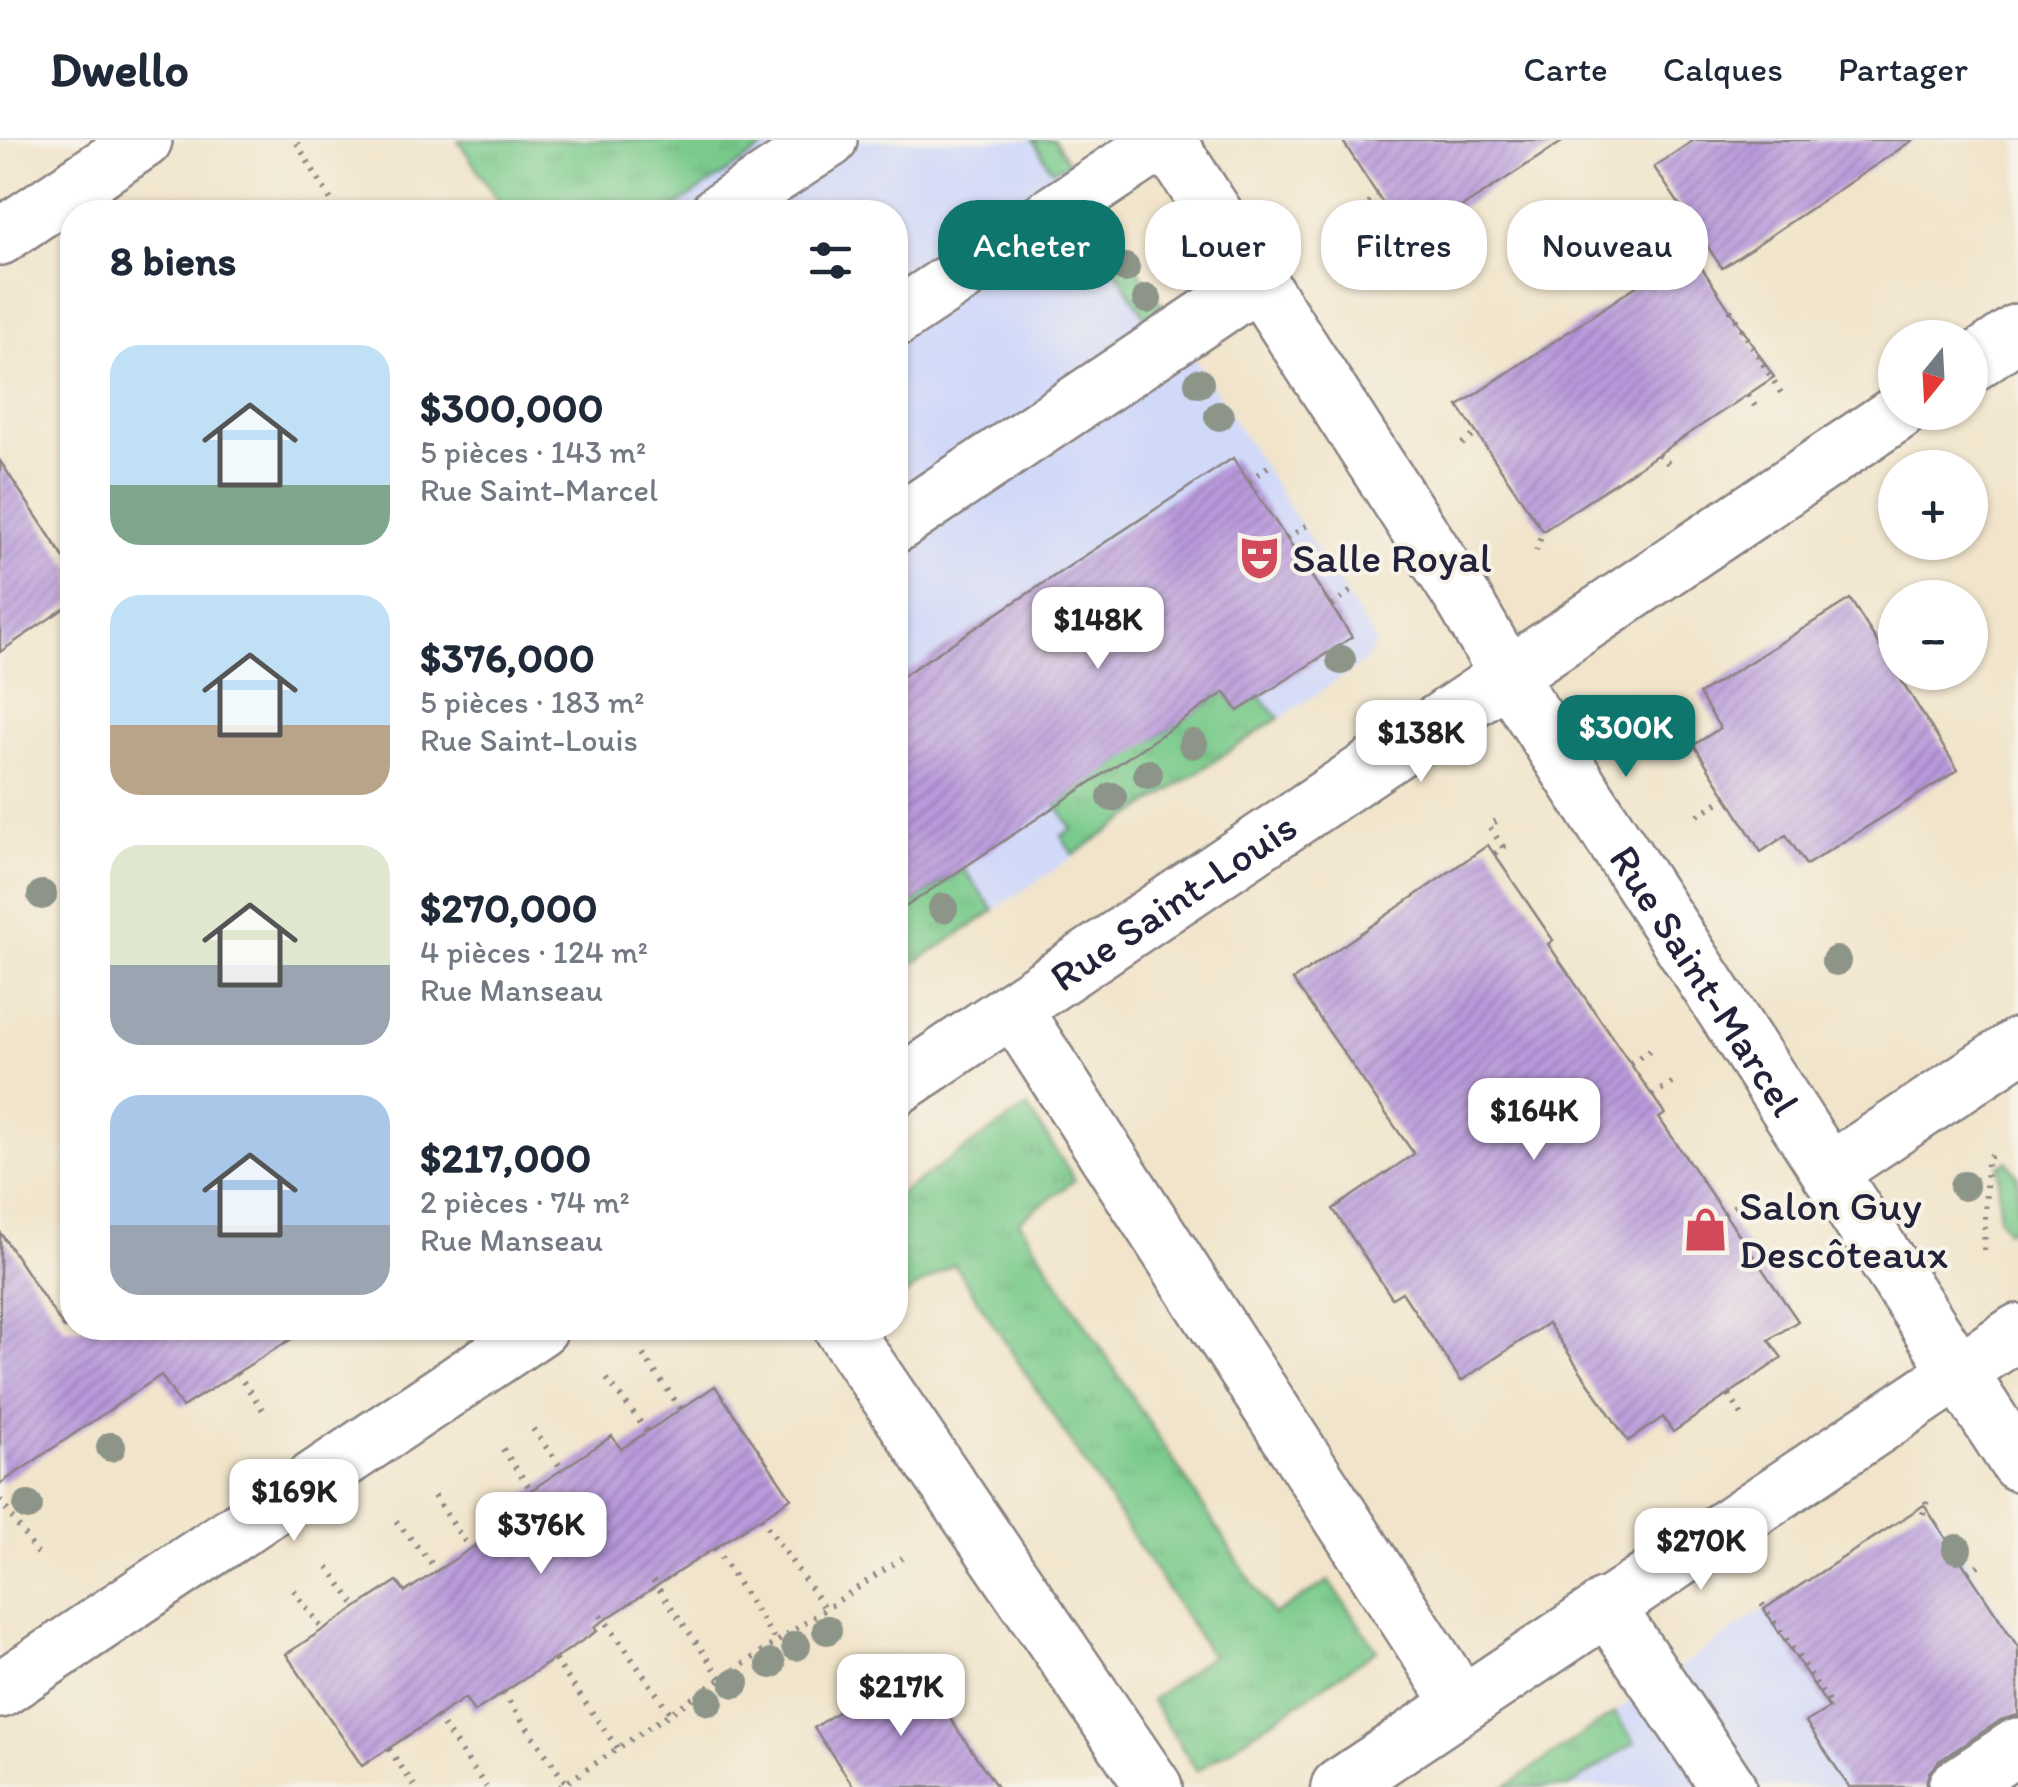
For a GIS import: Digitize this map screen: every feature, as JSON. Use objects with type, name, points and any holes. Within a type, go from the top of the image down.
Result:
[{"type":"street","points":[[0,237],[144,140]]},
{"type":"street","points":[[737,200],[829,140]]},
{"type":"street","points":[[908,310],[1166,140]]},
{"type":"street","name":"Rue Saint-Marcel","points":[[1166,140],[1205,200]]},
{"type":"street","points":[[908,516],[1246,290]]},
{"type":"street","name":"Rue Saint-Marcel","points":[[1263,290],[2018,1464]]},
{"type":"street","points":[[1988,352],[2018,332]]},
{"type":"street","name":"Rue Saint-Louis","points":[[908,1079],[1878,426]]},
{"type":"street","points":[[1013,1009],[1462,1704]]},
{"type":"street","points":[[1829,1172],[2018,1046]]},
{"type":"street","points":[[1339,1787],[2018,1332]]},
{"type":"street","points":[[0,1690],[522,1340]]},
{"type":"street","points":[[850,1340],[1154,1787]]},
{"type":"street","points":[[1606,1606],[1728,1787]]},
{"type":"street","points":[[1956,1787],[2018,1746]]},
{"type":"path","points":[[297,142],[331,200]]},
{"type":"path","points":[[1373,200],[1379,196]]},
{"type":"path","points":[[1730,310],[1781,392]]},
{"type":"path","points":[[1748,395],[1756,409]]},
{"type":"path","points":[[1462,444],[1476,434]]},
{"type":"path","points":[[1660,454],[1671,466]]},
{"type":"path","points":[[1249,481],[1273,462]]},
{"type":"path","points":[[1287,538],[1311,522]]},
{"type":"path","points":[[1536,551],[1542,531]]},
{"type":"path","points":[[1332,606],[1355,588]]},
{"type":"path","points":[[1698,815],[1726,797]]},
{"type":"path","points":[[1495,854],[1503,847],[1488,826],[1502,817]]},
{"type":"path","points":[[1630,1063],[1652,1050]]},
{"type":"path","points":[[1652,1095],[1672,1083]]},
{"type":"path","points":[[1984,1250],[1987,1159],[1999,1151]]},
{"type":"path","points":[[1724,1213],[1748,1198]]},
{"type":"path","points":[[642,1356],[681,1409]]},
{"type":"path","points":[[237,1372],[263,1410]]},
{"type":"path","points":[[607,1379],[647,1432]]},
{"type":"path","points":[[1729,1394],[1743,1417]]},
{"type":"path","points":[[533,1429],[562,1469]]},
{"type":"path","points":[[503,1449],[532,1490]]},
{"type":"path","points":[[434,1496],[470,1549]]},
{"type":"path","points":[[1922,1514],[1928,1496]]},
{"type":"path","points":[[0,1500],[41,1558]]},
{"type":"path","points":[[761,1518],[825,1609]]},
{"type":"path","points":[[396,1520],[437,1570]]},
{"type":"path","points":[[716,1548],[776,1643]]},
{"type":"path","points":[[1968,1572],[1980,1564]]},
{"type":"path","points":[[328,1567],[357,1607]]},
{"type":"path","points":[[503,1693],[563,1785],[882,1571]]},
{"type":"path","points":[[653,1581],[722,1679]]},
{"type":"path","points":[[294,1590],[323,1630]]},
{"type":"path","points":[[1762,1604],[1831,1706]]},
{"type":"path","points":[[601,1615],[671,1714]]},
{"type":"path","points":[[555,1660],[618,1749]]},
{"type":"path","points":[[438,1716],[486,1787]]},
{"type":"path","points":[[389,1749],[415,1787]]},
{"type":"shaded area","points":[[458,140],[1054,140],[1092,200],[938,200],[938,290],[1125,290],[1125,251],[1145,282],[1145,290],[1150,290],[1376,642],[1366,661],[908,967],[908,200],[497,200]]},
{"type":"shaded area","points":[[1933,1509],[2018,1639],[2018,1787],[1505,1787],[1912,1512]]},
{"type":"green space","points":[[458,140],[755,140],[765,147],[685,200],[497,200]]},
{"type":"green space","points":[[1033,140],[1054,140],[1069,163],[1052,170]]},
{"type":"green space","points":[[1125,250],[1145,280],[1145,290],[1152,290],[1165,310],[1148,321],[1125,285]]},
{"type":"green space","points":[[1225,692],[1238,710],[1260,696],[1279,718],[1073,855],[1061,836],[1072,829],[1056,804]]},
{"type":"green space","points":[[964,869],[994,911],[910,966],[908,906]]},
{"type":"green space","points":[[1027,1107],[1075,1180],[1019,1221],[1273,1615],[1329,1581],[1377,1650],[1197,1771],[1151,1700],[1211,1656],[954,1264],[908,1293],[908,1188]]},
{"type":"green space","points":[[2007,1161],[2018,1176],[2018,1223],[2007,1231],[1999,1217],[1999,1166]]},
{"type":"green space","points":[[1614,1713],[1635,1742],[1569,1787],[1505,1787]]},
{"type":"building","points":[[1342,140],[1565,140],[1473,200],[1381,200]]},
{"type":"building","points":[[1694,140],[1913,140],[1722,268],[1708,247],[1708,200],[1676,200],[1654,167]]},
{"type":"building","points":[[1708,277],[1774,377],[1543,531],[1458,406],[1631,290],[1708,290]]},
{"type":"building","points":[[1233,458],[1352,637],[1238,711],[1225,692],[908,905],[908,672]]},
{"type":"building","points":[[0,461],[60,552],[60,611],[0,652]]},
{"type":"building","points":[[1850,599],[1878,643],[1878,690],[1907,690],[1958,770],[1806,865],[1786,835],[1761,852],[1694,745],[1720,728],[1699,694]]},
{"type":"building","points":[[1488,845],[1553,940],[1548,944],[1665,1114],[1659,1118],[1798,1321],[1769,1340],[1782,1358],[1673,1432],[1663,1417],[1628,1441],[1548,1323],[1461,1381],[1402,1292],[1392,1298],[1333,1209],[1414,1154],[1293,980]]},
{"type":"building","points":[[0,1232],[60,1322],[60,1340],[290,1340],[182,1407],[161,1375],[0,1484]]},
{"type":"building","points":[[715,1386],[791,1498],[594,1627],[597,1631],[474,1712],[465,1698],[362,1766],[286,1654],[397,1581],[405,1592],[523,1514],[515,1501],[612,1436],[621,1449]]},
{"type":"building","points":[[1924,1505],[2018,1647],[2018,1715],[2001,1720],[1939,1761],[1929,1772],[1925,1787],[1849,1787],[1806,1722],[1829,1708],[1764,1609]]},
{"type":"building","points":[[911,1662],[997,1787],[854,1787],[814,1728]]},
{"type":"place","name":"Salle Royal","points":[[1259,557]]},
{"type":"place","name":"Salon Guy Descôteaux","points":[[1706,1229]]}]
